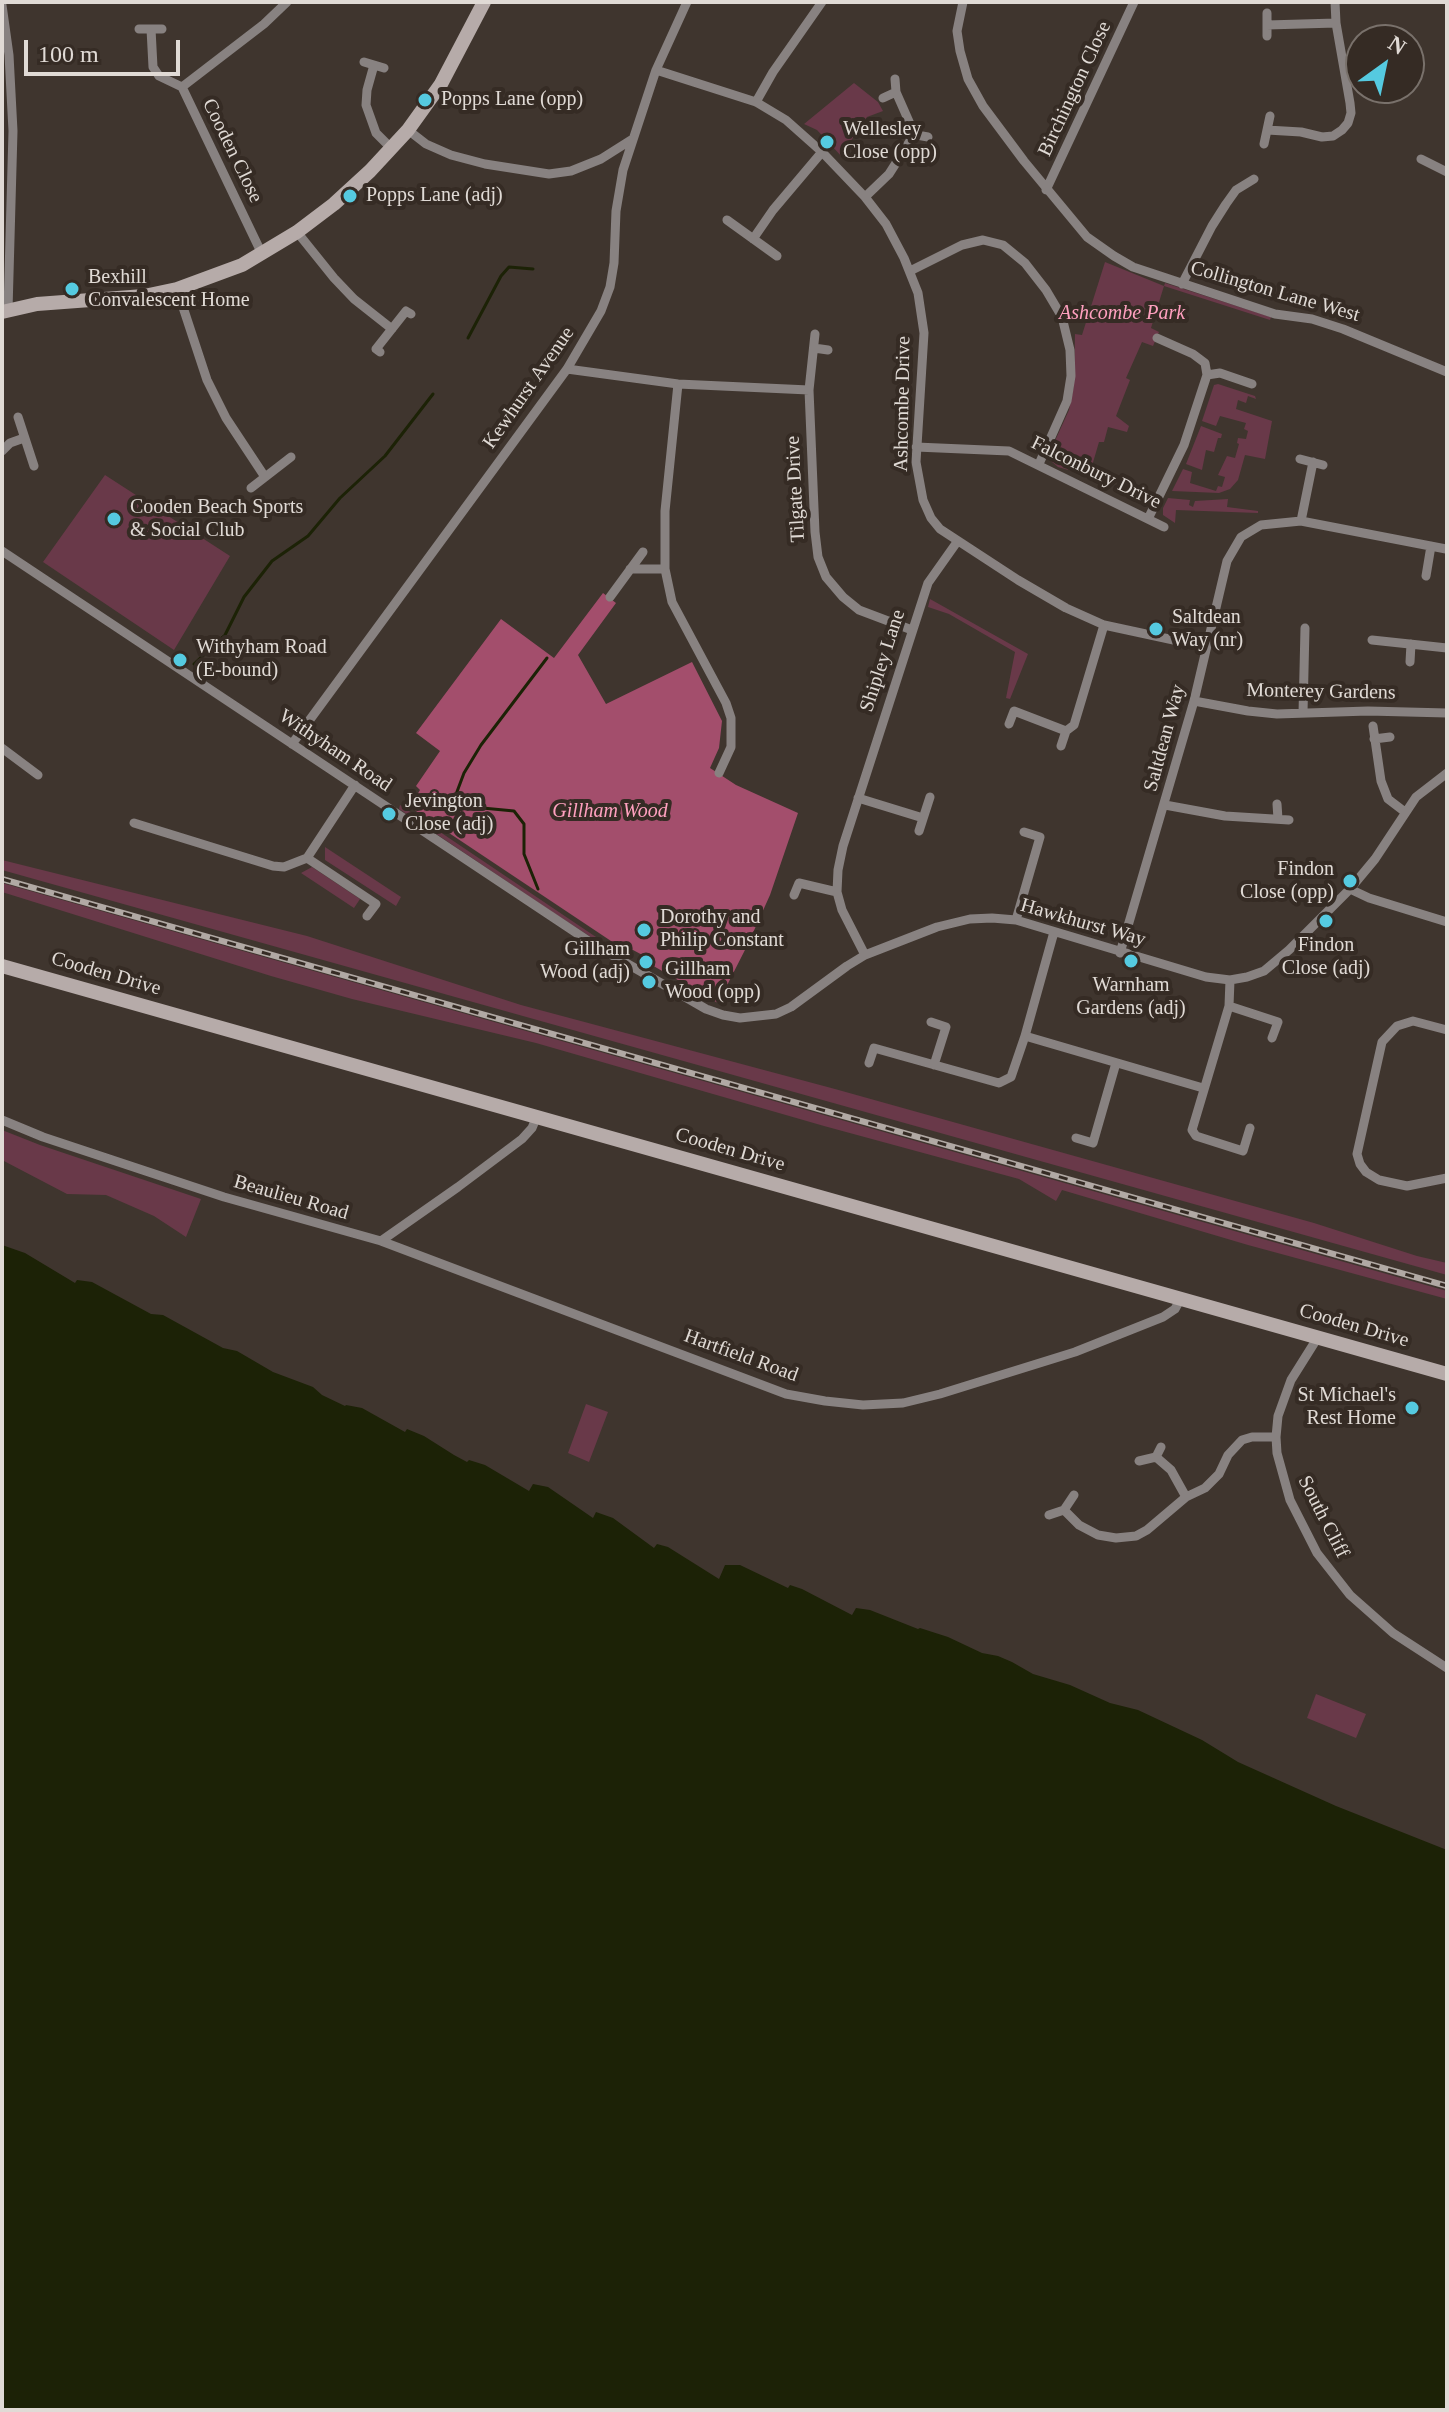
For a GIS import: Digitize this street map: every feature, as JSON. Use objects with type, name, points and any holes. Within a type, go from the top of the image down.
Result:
[{"type":"main road","points":[[5,311],[52,303],[144,296],[177,289],[262,254],[297,232],[334,204],[408,130],[441,84],[484,2]]},
{"type":"main road","name":"Cooden Drive","points":[[2,966],[1447,1374]]},
{"type":"street","points":[[182,87],[264,24],[287,2]]},
{"type":"street","name":"Kewhurst Avenue","points":[[292,744],[567,369],[601,311],[610,287],[614,263],[623,170],[656,70],[687,2]]},
{"type":"street","points":[[756,102],[822,2]]},
{"type":"street","name":"Collington Lane West","points":[[963,2],[957,31],[968,79],[983,106],[1046,190],[1087,237],[1133,267],[1275,314],[1316,320],[1343,329],[1447,372]]},
{"type":"street","name":"Birchington Close","points":[[1046,190],[1134,2]]},
{"type":"street","points":[[1267,130],[1322,137],[1333,136],[1348,123],[1350,103],[1335,2]]},
{"type":"street","points":[[2,5],[13,131],[5,311]]},
{"type":"street","points":[[1267,13],[1267,36]]},
{"type":"street","points":[[1267,25],[1336,23]]},
{"type":"street","points":[[139,29],[162,29]]},
{"type":"street","name":"Cooden Close","points":[[151,29],[153,67],[159,76],[182,87],[262,254]]},
{"type":"street","points":[[364,62],[379,67],[367,90],[366,105],[376,133],[391,148]]},
{"type":"street","name":"Ashcombe Drive","points":[[656,70],[756,102],[786,120],[822,152],[886,224],[918,293],[924,333],[916,447],[918,480],[931,518],[940,529],[1066,608],[1104,625],[1206,647]]},
{"type":"street","points":[[865,197],[889,174],[910,141],[911,126],[896,92],[895,79]]},
{"type":"street","points":[[883,98],[896,92]]},
{"type":"street","points":[[1264,144],[1270,116]]},
{"type":"street","points":[[408,130],[426,144],[451,155],[549,174],[571,171],[601,159],[632,139]]},
{"type":"street","points":[[911,134],[928,137]]},
{"type":"street","points":[[753,239],[822,152]]},
{"type":"street","points":[[1421,159],[1447,172]]},
{"type":"street","points":[[1182,284],[1212,226],[1241,180],[1254,179]]},
{"type":"street","points":[[727,220],[777,256]]},
{"type":"street","points":[[297,232],[354,299],[392,329]]},
{"type":"street","points":[[910,271],[962,245],[983,240],[1003,245],[1025,263],[1046,290],[1062,317],[1070,350],[1071,376],[1067,401],[1039,464]]},
{"type":"street","points":[[177,289],[207,380],[226,418],[265,477]]},
{"type":"street","points":[[380,352],[376,349],[406,311],[411,314]]},
{"type":"street","name":"Tilgate Drive","points":[[815,334],[809,390],[818,557],[826,577],[859,610],[912,630]]},
{"type":"street","points":[[1148,519],[1184,445],[1207,375],[1205,363],[1193,354],[1157,338]]},
{"type":"street","points":[[814,348],[828,350]]},
{"type":"street","points":[[567,369],[678,384],[809,390]]},
{"type":"street","points":[[1207,375],[1220,373],[1252,384]]},
{"type":"street","points":[[678,384],[665,511],[665,569],[672,602],[715,681],[731,718],[731,747],[719,773]]},
{"type":"street","points":[[18,417],[34,466]]},
{"type":"street","points":[[2,451],[10,443],[24,438]]},
{"type":"street","name":"Falconbury Drive","points":[[916,447],[1009,451],[1164,527]]},
{"type":"street","points":[[251,488],[291,457]]},
{"type":"street","points":[[1300,459],[1318,464],[1301,521]]},
{"type":"street","name":"Saltdean Way","points":[[1120,953],[1194,701],[1227,561],[1241,537],[1261,525],[1301,521],[1446,549]]},
{"type":"street","name":"Shipley Lane","points":[[865,955],[842,910],[837,892],[841,858],[928,583],[957,542]]},
{"type":"street","points":[[1426,576],[1431,546]]},
{"type":"street","name":"Withyham Road","points":[[2,551],[593,944],[651,977]]},
{"type":"street","points":[[610,597],[643,552]]},
{"type":"street","points":[[630,569],[665,569]]},
{"type":"street","points":[[1061,746],[1066,731],[1074,725],[1104,625]]},
{"type":"street","points":[[1303,713],[1305,628]]},
{"type":"street","points":[[1305,639],[1317,641]]},
{"type":"street","points":[[1372,640],[1447,648]]},
{"type":"street","points":[[1410,662],[1411,644]]},
{"type":"street","name":"Monterey Gardens","points":[[1194,701],[1248,711],[1447,713]]},
{"type":"street","points":[[1009,724],[1014,711],[1066,731]]},
{"type":"street","points":[[1373,726],[1384,790],[1388,799],[1405,812]]},
{"type":"street","points":[[1374,739],[1390,737]]},
{"type":"street","points":[[2,748],[38,775]]},
{"type":"street","name":"Hawkhurst Way","points":[[651,977],[706,1009],[740,1018],[759,1018],[791,1007],[865,955],[925,931],[970,919],[992,918],[1016,920],[1120,953],[1206,977],[1230,980],[1264,971],[1289,950],[1350,889],[1375,859],[1416,797],[1447,773]]},
{"type":"street","points":[[134,823],[284,867],[307,858],[355,785]]},
{"type":"street","points":[[919,831],[930,797]]},
{"type":"street","points":[[858,798],[923,818]]},
{"type":"street","points":[[1277,804],[1278,819]]},
{"type":"street","points":[[1165,805],[1225,816],[1289,820]]},
{"type":"street","points":[[1016,920],[1040,837],[1024,832]]},
{"type":"street","points":[[307,858],[376,904],[367,916]]},
{"type":"street","points":[[794,895],[799,883],[837,892]]},
{"type":"street","points":[[1350,889],[1369,898],[1447,922]]},
{"type":"street","points":[[869,1063],[874,1048],[999,1083],[1011,1077],[1054,932]]},
{"type":"street","points":[[1230,980],[1229,1006],[1192,1130],[1196,1136],[1243,1151],[1250,1128]]},
{"type":"street","points":[[1229,1006],[1278,1022],[1272,1038]]},
{"type":"street","points":[[1447,1030],[1413,1021],[1397,1026],[1382,1042],[1357,1154],[1366,1172],[1379,1180],[1407,1186],[1447,1178]]},
{"type":"street","points":[[931,1022],[946,1027],[934,1065]]},
{"type":"street","points":[[1025,1036],[1203,1088]]},
{"type":"street","points":[[1076,1138],[1093,1143],[1116,1063]]},
{"type":"street","points":[[381,1241],[522,1139],[537,1116]]},
{"type":"street","name":"Beaulieu Road","points":[[2,1120],[58,1142],[224,1197],[381,1241]]},
{"type":"street","name":"Hartfield Road","points":[[381,1241],[786,1394],[863,1405],[903,1403],[928,1397],[1075,1352],[1163,1317],[1175,1309],[1181,1298]]},
{"type":"street","name":"South Cliff","points":[[1318,1337],[1291,1380],[1278,1416],[1276,1437],[1281,1471],[1290,1500],[1317,1553],[1350,1595],[1393,1633],[1447,1668]]},
{"type":"street","points":[[1064,1510],[1079,1525],[1098,1535],[1116,1538],[1136,1536],[1186,1497],[1205,1488],[1219,1474],[1228,1455],[1242,1440],[1276,1437]]},
{"type":"street","points":[[1139,1461],[1158,1452],[1186,1497]]},
{"type":"street","points":[[1049,1515],[1064,1510],[1074,1495]]},
{"type":"green space","points":[[854,83],[878,102],[883,111],[867,117],[843,158],[817,130],[804,124]]},
{"type":"green space","name":"Ashcombe Park","points":[[1105,262],[1164,286],[1151,328],[1159,332],[1153,346],[1142,342],[1126,378],[1130,380],[1116,416],[1129,426],[1127,432],[1108,427],[1104,442],[1099,442],[1089,476],[1058,467],[1049,454],[1069,410],[1074,385],[1075,334],[1082,335]]},
{"type":"green space","points":[[1165,283],[1271,317],[1270,320],[1164,286]]},
{"type":"green space","points":[[1214,385],[1255,396],[1256,399],[1248,396],[1246,403],[1238,400],[1236,409],[1272,421],[1265,459],[1245,455],[1238,480],[1230,489],[1219,493],[1172,491],[1183,469],[1192,472],[1190,483],[1216,491],[1218,486],[1222,487],[1225,477],[1218,475],[1227,456],[1235,458],[1238,438],[1246,439],[1246,423],[1220,416],[1216,426],[1202,421]]},
{"type":"green space","points":[[1201,426],[1222,434],[1214,452],[1206,450],[1202,470],[1186,464]]},
{"type":"green space","points":[[105,475],[230,556],[174,650],[43,562]]},
{"type":"green space","points":[[1168,498],[1190,500],[1189,505],[1193,507],[1195,501],[1228,499],[1227,507],[1258,513],[1176,510],[1175,523],[1163,515]]},
{"type":"green space","name":"Gillham Wood","points":[[603,593],[616,603],[578,655],[606,704],[692,662],[722,721],[719,748],[710,768],[736,785],[798,813],[770,895],[718,1003],[650,964],[648,958],[633,950],[626,951],[404,803],[412,791],[417,795],[420,790],[416,786],[440,751],[416,733],[501,619],[554,658]]},
{"type":"green space","points":[[930,599],[1028,654],[1010,699],[1006,698],[1015,652],[949,614],[928,607]]},
{"type":"green space","points":[[400,805],[623,954],[554,913],[399,809]]},
{"type":"green space","points":[[325,847],[401,897],[396,906],[325,860]]},
{"type":"green space","points":[[2,860],[307,936],[521,1005],[1314,1223],[1447,1263],[1447,1275],[2,870]]},
{"type":"green space","points":[[312,867],[360,899],[354,908],[301,873]]},
{"type":"green space","points":[[2,883],[1447,1291],[1447,1299],[1062,1190],[1056,1201],[1019,1179],[536,1043],[352,999],[271,976],[2,892]]},
{"type":"green space","points":[[2,1130],[201,1199],[186,1237],[154,1216],[106,1195],[67,1194],[2,1160]]},
{"type":"green space","points":[[586,1404],[608,1412],[589,1462],[568,1453]]},
{"type":"green space","points":[[1316,1694],[1366,1714],[1356,1738],[1307,1718]]},
{"type":"shaded area","points":[[2,1245],[25,1253],[75,1283],[77,1280],[92,1282],[151,1314],[163,1315],[273,1372],[313,1387],[345,1406],[362,1408],[405,1432],[407,1429],[424,1436],[467,1462],[485,1465],[529,1491],[533,1484],[548,1487],[593,1518],[596,1512],[613,1518],[654,1548],[657,1544],[668,1547],[719,1579],[725,1565],[740,1565],[788,1588],[790,1585],[802,1589],[852,1615],[856,1608],[870,1610],[948,1637],[982,1653],[1012,1662],[1033,1674],[1070,1685],[1110,1703],[1138,1710],[1202,1740],[1238,1762],[1336,1806],[1447,1850],[1447,2410],[2,2410]]},
{"type":"waterway","points":[[468,338],[501,276],[509,267],[533,269]]},
{"type":"waterway","points":[[194,664],[225,635],[244,597],[272,561],[308,536],[340,498],[385,456],[433,394]]},
{"type":"waterway","points":[[538,889],[524,854],[524,824],[514,811],[472,807],[455,797],[464,773],[481,745],[547,658]]},
{"type":"railway","points":[[2,879],[1447,1286]]},
{"type":"place","name":"Popps Lane (opp)","points":[[425,100]]},
{"type":"place","name":"Wellesley Close (opp)","points":[[827,142]]},
{"type":"place","name":"Popps Lane (adj)","points":[[350,196]]},
{"type":"place","name":"Bexhill Convalescent Home","points":[[72,289]]},
{"type":"place","name":"Cooden Beach Sports & Social Club","points":[[114,519]]},
{"type":"place","name":"Saltdean Way (nr)","points":[[1156,629]]},
{"type":"place","name":"Withyham Road (E-bound)","points":[[180,660]]},
{"type":"place","name":"Jevington Close (adj)","points":[[389,814]]},
{"type":"place","name":"Findon Close (opp)","points":[[1350,881]]},
{"type":"place","name":"Findon Close (adj)","points":[[1326,921]]},
{"type":"place","name":"Dorothy and Philip Constant","points":[[644,930]]},
{"type":"place","name":"Warnham Gardens (adj)","points":[[1131,961]]},
{"type":"place","name":"Gillham Wood (adj)","points":[[646,962]]},
{"type":"place","name":"Gillham Wood (opp)","points":[[649,982]]},
{"type":"place","name":"St Michael's Rest Home","points":[[1412,1408]]}]
